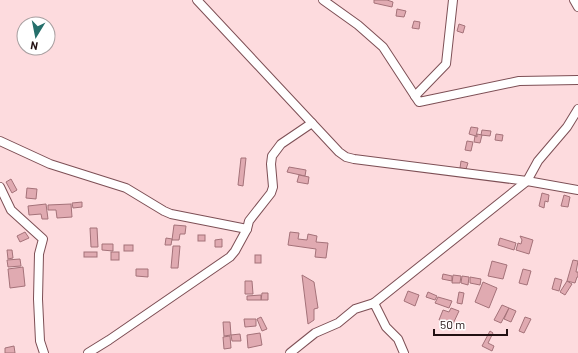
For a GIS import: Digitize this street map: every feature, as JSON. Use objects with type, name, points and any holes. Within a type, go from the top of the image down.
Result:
[{"type":"street","points":[[197,0],[338,152],[346,157],[527,181],[578,190]]},
{"type":"street","points":[[322,0],[358,25],[383,48],[419,102],[519,81],[578,80]]},
{"type":"street","points":[[415,96],[446,64],[453,0]]},
{"type":"street","points":[[574,0],[578,7]]},
{"type":"street","points":[[290,353],[315,333],[338,323],[355,309],[374,303],[527,181],[538,161],[567,127],[578,109]]},
{"type":"street","points":[[88,353],[230,257],[235,251],[249,221],[271,193],[273,187],[271,164],[272,156],[281,144],[312,123]]},
{"type":"street","points":[[0,140],[50,164],[126,188],[171,214],[246,229]]},
{"type":"street","points":[[0,187],[11,210],[43,239],[39,254],[38,299],[40,341],[44,353]]},
{"type":"street","points":[[374,303],[386,327],[398,339],[404,353]]},
{"type":"building","points":[[374,0],[387,0],[393,2],[392,7],[374,3]]},
{"type":"building","points":[[397,9],[406,11],[404,17],[396,16]]},
{"type":"building","points":[[414,21],[420,22],[419,29],[412,28]]},
{"type":"building","points":[[459,24],[465,26],[463,33],[457,31]]},
{"type":"building","points":[[471,127],[478,128],[476,136],[469,134]]},
{"type":"building","points":[[482,130],[491,131],[490,136],[481,135]]},
{"type":"building","points":[[477,134],[482,135],[480,143],[474,142]]},
{"type":"building","points":[[496,134],[503,135],[502,141],[495,140]]},
{"type":"building","points":[[467,141],[473,142],[471,151],[465,150]]},
{"type":"building","points":[[241,158],[246,158],[243,186],[238,185]]},
{"type":"building","points":[[461,161],[468,163],[466,169],[460,168]]},
{"type":"building","points":[[289,167],[306,170],[305,176],[287,172]]},
{"type":"building","points":[[299,175],[309,177],[308,184],[297,182]]},
{"type":"building","points":[[11,179],[17,190],[12,193],[6,182]]},
{"type":"building","points":[[27,188],[37,189],[36,199],[26,198]]},
{"type":"building","points":[[542,193],[549,195],[548,202],[545,201],[544,208],[539,206]]},
{"type":"building","points":[[564,195],[570,197],[568,207],[561,206]]},
{"type":"building","points":[[82,202],[82,207],[73,208],[72,203]]},
{"type":"building","points":[[46,204],[48,219],[42,219],[41,214],[29,215],[28,206]]},
{"type":"building","points":[[71,204],[72,217],[57,218],[56,210],[48,210],[48,205]]},
{"type":"building","points":[[174,225],[186,226],[185,234],[180,234],[179,240],[172,240]]},
{"type":"building","points":[[90,228],[97,228],[98,247],[91,247]]},
{"type":"building","points":[[25,232],[29,238],[20,242],[17,236]]},
{"type":"building","points":[[290,232],[299,233],[298,239],[307,240],[308,234],[317,236],[316,242],[328,243],[326,258],[315,257],[316,249],[288,245]]},
{"type":"building","points":[[198,235],[205,235],[205,241],[198,241]]},
{"type":"building","points":[[520,236],[533,240],[529,254],[516,250],[518,243],[521,244],[522,240]]},
{"type":"building","points":[[166,238],[172,239],[171,245],[165,245]]},
{"type":"building","points":[[500,238],[516,243],[514,250],[498,245]]},
{"type":"building","points":[[222,239],[222,247],[215,247],[215,240]]},
{"type":"building","points":[[102,244],[113,244],[113,251],[102,250]]},
{"type":"building","points":[[124,245],[133,245],[133,251],[124,251]]},
{"type":"building","points":[[173,246],[180,246],[178,268],[171,268]]},
{"type":"building","points":[[7,250],[12,250],[13,258],[8,259]]},
{"type":"building","points":[[84,252],[97,252],[97,257],[84,257]]},
{"type":"building","points":[[111,252],[119,252],[119,260],[111,260]]},
{"type":"building","points":[[255,255],[261,255],[261,263],[255,263]]},
{"type":"building","points":[[20,259],[21,266],[8,267],[7,260]]},
{"type":"building","points":[[573,260],[578,261],[576,272],[578,272],[578,277],[575,283],[567,281]]},
{"type":"building","points":[[492,261],[507,265],[503,279],[488,276]]},
{"type":"building","points":[[23,267],[25,286],[10,288],[8,269]]},
{"type":"building","points":[[136,269],[148,269],[148,277],[136,276]]},
{"type":"building","points":[[523,269],[531,271],[527,285],[519,283]]},
{"type":"building","points":[[443,274],[452,276],[452,281],[442,279]]},
{"type":"building","points":[[302,275],[314,282],[318,308],[314,309],[314,320],[308,324]]},
{"type":"building","points":[[453,275],[461,276],[460,283],[452,283]]},
{"type":"building","points":[[462,276],[469,277],[468,285],[461,283]]},
{"type":"building","points":[[470,277],[481,279],[480,285],[470,283]]},
{"type":"building","points":[[555,278],[562,280],[559,291],[552,289]]},
{"type":"building","points":[[245,281],[252,281],[253,294],[245,294]]},
{"type":"building","points":[[567,281],[572,284],[565,295],[560,292]]},
{"type":"building","points":[[483,282],[497,288],[489,308],[475,302]]},
{"type":"building","points":[[408,291],[419,295],[415,306],[404,301]]},
{"type":"building","points":[[428,292],[437,296],[435,300],[426,297]]},
{"type":"building","points":[[459,292],[464,293],[462,304],[457,303]]},
{"type":"building","points":[[262,293],[268,293],[268,300],[261,300]]},
{"type":"building","points":[[261,295],[261,300],[247,300],[247,296]]},
{"type":"building","points":[[438,297],[452,301],[449,308],[435,303]]},
{"type":"building","points":[[502,305],[509,308],[501,323],[494,320]]},
{"type":"building","points":[[451,308],[459,311],[452,326],[439,320],[443,310],[449,312]]},
{"type":"building","points":[[509,308],[516,311],[511,322],[504,319]]},
{"type":"building","points":[[261,317],[267,329],[262,331],[257,319]]},
{"type":"building","points":[[525,317],[531,319],[524,333],[519,331]]},
{"type":"building","points":[[244,319],[256,319],[256,326],[245,327]]},
{"type":"building","points":[[223,322],[230,322],[231,335],[224,336]]},
{"type":"building","points":[[490,331],[493,333],[488,343],[494,346],[492,351],[482,346]]},
{"type":"building","points":[[260,333],[262,345],[248,348],[247,335]]},
{"type":"building","points":[[240,334],[241,341],[232,341],[231,335]]},
{"type":"building","points":[[230,336],[231,348],[224,349],[223,337]]},
{"type":"building","points":[[14,346],[15,353],[5,353],[5,348]]}]
